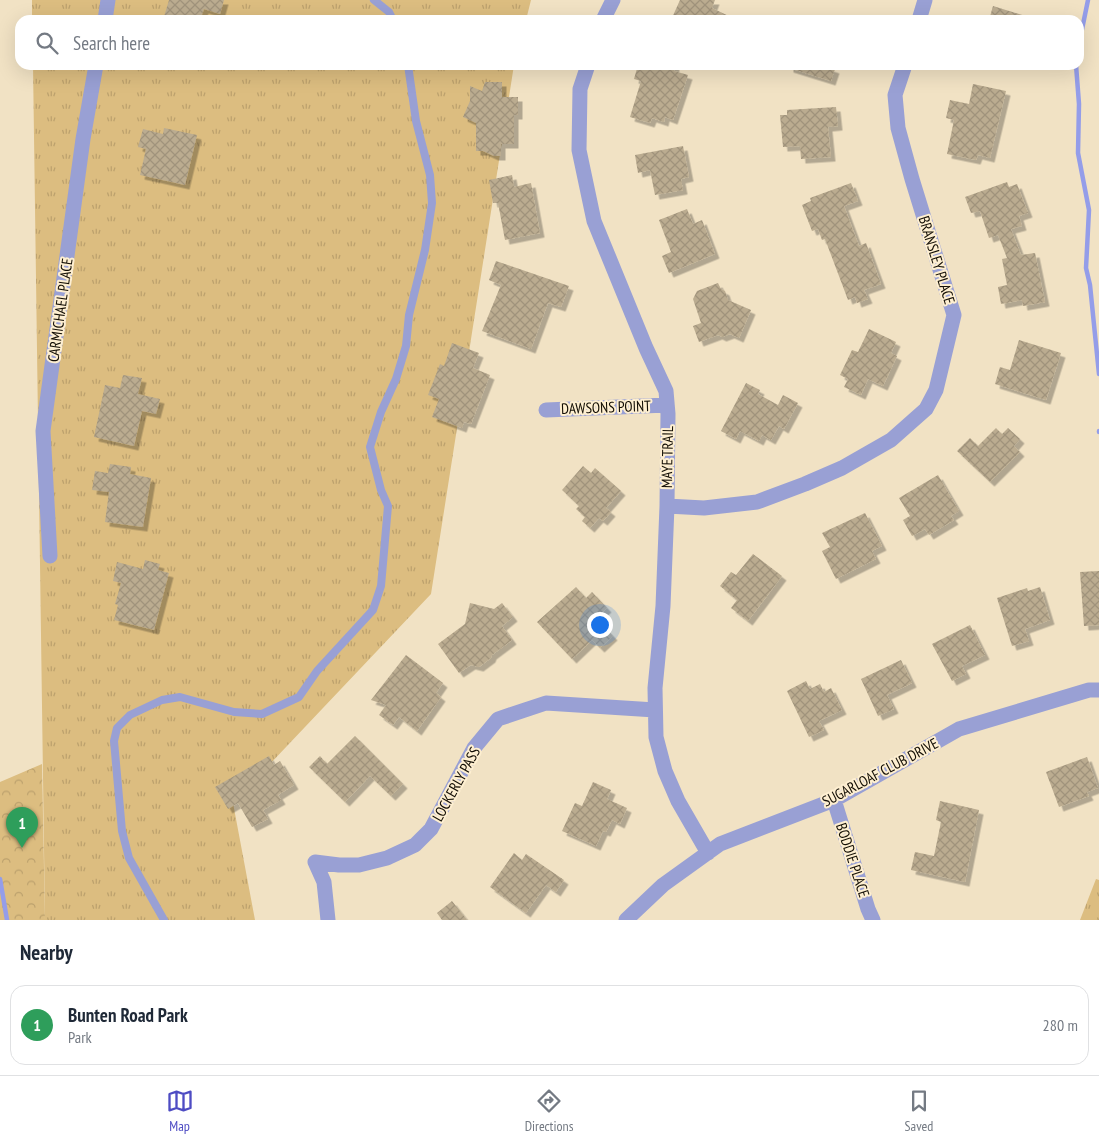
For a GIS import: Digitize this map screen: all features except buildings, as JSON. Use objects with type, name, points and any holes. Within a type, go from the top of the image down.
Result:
[{"type":"street","points":[[106,15],[108,0]]},
{"type":"street","points":[[606,15],[613,0]]},
{"type":"street","points":[[920,15],[925,0]]},
{"type":"street","name":"CARMICHAEL PLACE","points":[[50,556],[43,431],[83,139],[95,70]]},
{"type":"street","name":"MAYE TRAIL","points":[[586,70],[580,89],[579,150],[594,221],[666,391],[667,506],[664,606],[655,688],[656,737],[665,771],[678,801],[708,853]]},
{"type":"street","name":"BRANSLEY PLACE","points":[[667,506],[704,508],[757,502],[805,484],[842,468],[891,440],[926,408],[936,390],[954,315],[898,128],[895,95],[902,70]]},
{"type":"street","name":"DAWSONS POINT","points":[[546,410],[667,405]]},
{"type":"street","name":"SUGARLOAF CLUB DRIVE","points":[[626,920],[663,886],[720,844],[834,800],[959,729],[1089,690],[1099,690]]},
{"type":"street","name":"LOCKERLY PASS","points":[[328,920],[324,882],[315,862],[359,865],[387,858],[415,844],[431,830],[474,748],[498,720],[546,703],[655,710]]},
{"type":"street","name":"BODDIE PLACE","points":[[834,800],[868,910],[873,920]]},
{"type":"lane","points":[[374,0],[390,15]]},
{"type":"lane","points":[[164,920],[129,858],[122,831],[114,741],[118,728],[130,714],[162,700],[180,697],[234,712],[262,714],[298,697],[317,671],[373,610],[381,586],[388,506],[381,490],[370,447],[381,412],[396,379],[406,346],[409,315],[425,250],[432,203],[430,175],[416,121],[409,70]]},
{"type":"green space","points":[[32,0],[531,0],[527,15],[32,15]]},
{"type":"green space","points":[[33,70],[513,70],[431,594],[233,803],[255,920],[45,920]]},
{"type":"green space","points":[[42,764],[45,920],[0,920],[0,782]]},
{"type":"green space","points":[[1096,879],[1099,880],[1099,920],[1080,920]]},
{"type":"waterway","points":[[1084,20],[1088,0]]},
{"type":"waterway","points":[[1076,70],[1079,104],[1078,153],[1089,210],[1086,268],[1090,285],[1099,374]]},
{"type":"waterway","points":[[0,879],[7,920]]},
{"type":"place","name":"Bunten Road Park","points":[[22,848]]}]
